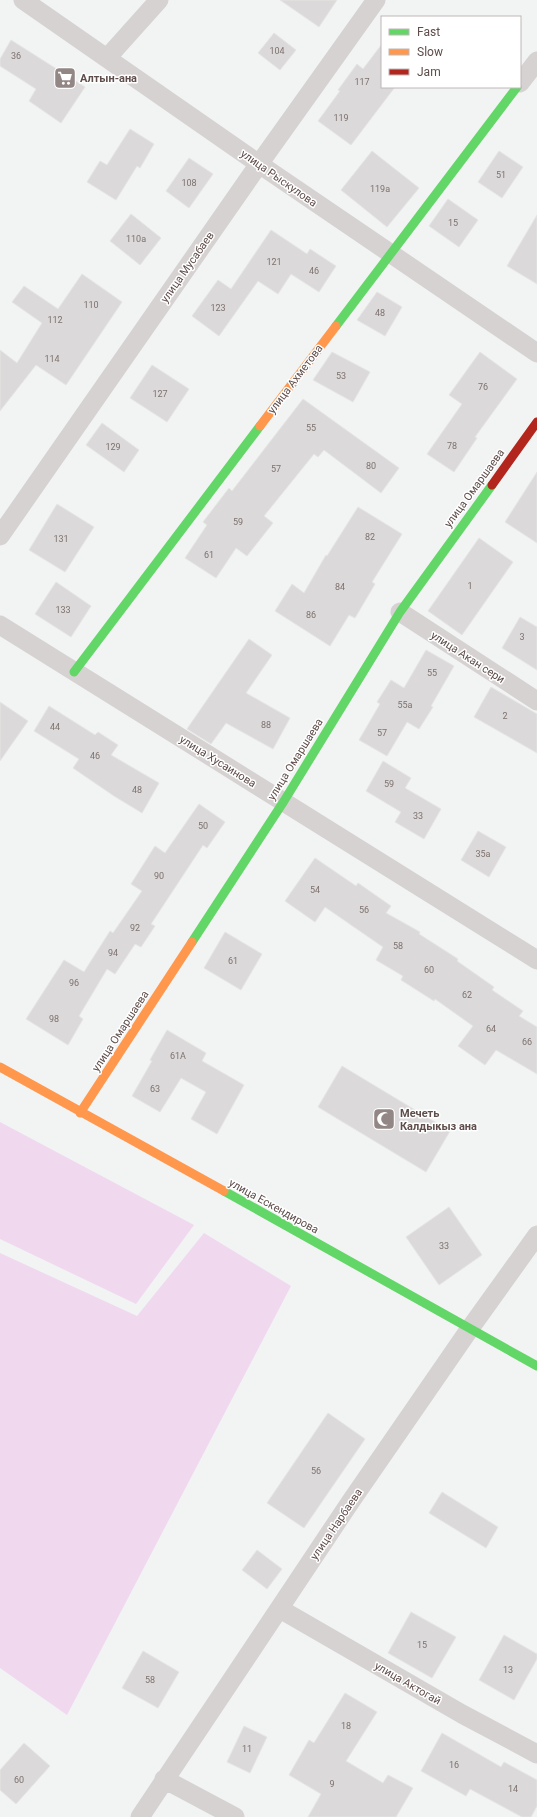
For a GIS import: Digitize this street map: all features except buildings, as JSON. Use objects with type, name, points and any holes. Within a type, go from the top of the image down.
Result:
[{"type":"street","name":"улица Рыскулова","points":[[23,0],[390,254],[537,353]]},
{"type":"street","points":[[107,58],[159,0]]},
{"type":"street","name":"улица Мусабаев","points":[[0,536],[259,164],[376,0]]},
{"type":"street","points":[[521,82],[537,61]]},
{"type":"street","name":"улица Ахметова","points":[[74,672],[516,88]]},
{"type":"street","name":"улица Омаршаева","points":[[80,1113],[284,801],[400,612],[537,422]]},
{"type":"street","name":"улица Акан сери","points":[[400,612],[537,702]]},
{"type":"street","name":"улица Хусаинова","points":[[0,625],[537,960]]},
{"type":"street","name":"улица Ескендирова","points":[[0,1067],[80,1113],[471,1327],[537,1366]]},
{"type":"street","name":"улица Нарбаева","points":[[140,1817],[164,1779],[471,1327],[537,1235]]},
{"type":"street","name":"улица Актогай","points":[[280,1609],[455,1710],[537,1754]]},
{"type":"street","points":[[164,1779],[234,1817]]},
{"type":"shaded area","points":[[0,1122],[194,1225],[136,1304],[0,1239]]},
{"type":"shaded area","points":[[204,1233],[291,1286],[67,1715],[0,1668],[0,1253],[137,1316]]},
{"type":"traffic: fast","points":[[336,326],[516,88]]},
{"type":"traffic: fast","points":[[74,672],[260,426]]},
{"type":"traffic: fast","points":[[192,942],[284,801],[400,612],[492,485]]},
{"type":"traffic: fast","points":[[224,1191],[537,1366]]},
{"type":"traffic: slow","points":[[260,426],[336,326]]},
{"type":"traffic: slow","points":[[80,1113],[192,942]]},
{"type":"traffic: slow","points":[[0,1067],[224,1191]]},
{"type":"traffic: jam","points":[[492,485],[537,422]]},
{"type":"place","name":"Алтын-ана","points":[[65,78]]},
{"type":"place","name":"Мечеть Калдыкыз ана","points":[[384,1119]]}]
